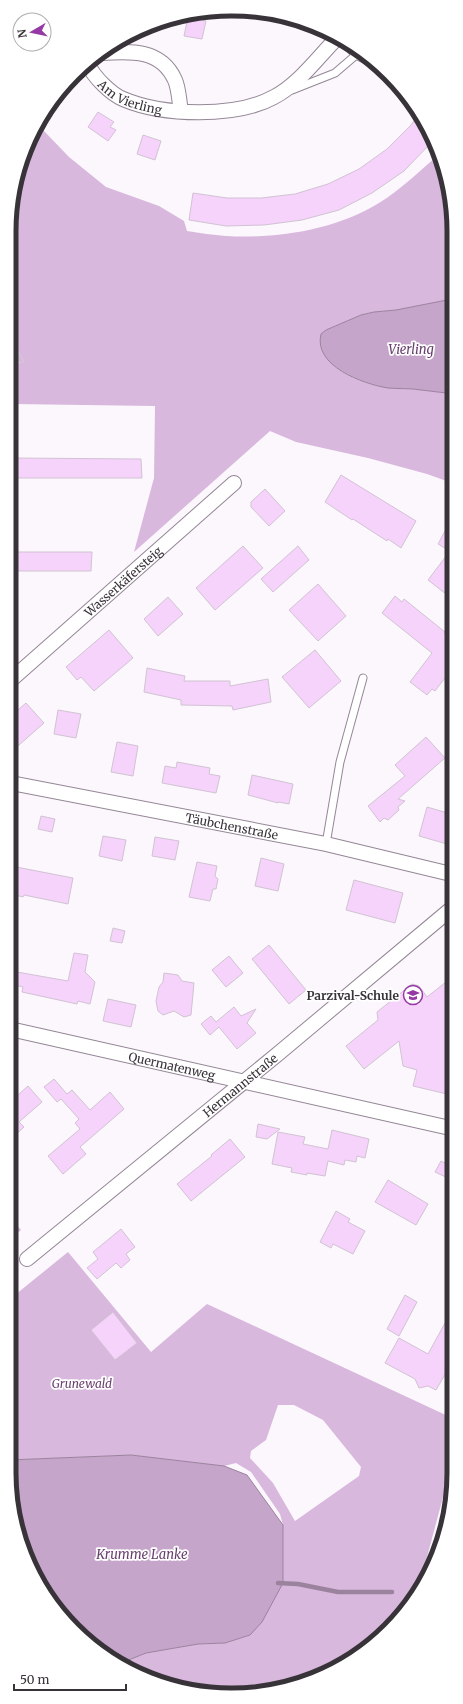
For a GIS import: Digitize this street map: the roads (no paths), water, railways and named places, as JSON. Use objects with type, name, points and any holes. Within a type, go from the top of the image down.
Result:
[{"type":"street","name":"Am Vierling","points":[[90,68],[102,84],[122,99],[152,108],[216,112],[258,105],[284,92],[333,42]]},
{"type":"street","name":"Am Vierling","points":[[112,52],[124,51],[146,54],[165,65],[175,81],[181,111]]},
{"type":"street","name":"Wasserkäfersteig","points":[[16,675],[234,483]]},
{"type":"street","name":"Täubchenstraße","points":[[16,784],[326,844],[447,873]]},
{"type":"street","name":"Hermannstraße","points":[[27,1260],[447,912]]},
{"type":"street","name":"Quermatenweg","points":[[16,1030],[447,1127]]},
{"type":"lane","name":"Am Vierling","points":[[284,92],[305,86],[335,73],[356,55]]},
{"type":"lane","points":[[326,844],[340,762],[363,678]]},
{"type":"water","name":"Vierling","points":[[447,300],[447,393],[378,386],[354,378],[342,372],[332,364],[325,355],[321,345],[321,334],[326,330],[361,315]]},
{"type":"water","name":"Krumme Lanke","points":[[131,1455],[224,1466],[247,1475],[283,1525],[283,1583],[262,1622],[250,1635],[225,1643],[198,1644],[146,1653],[127,1661],[112,1652],[89,1635],[69,1615],[52,1592],[38,1568],[27,1542],[20,1515],[16,1487],[16,1460]]},
{"type":"waterway","points":[[278,1583],[298,1584],[338,1592],[392,1592]]},
{"type":"place","name":"Parzival-Schule","points":[[413,995]]},
{"type":"park label","name":"Grunewald","points":[[82,1383]]}]
